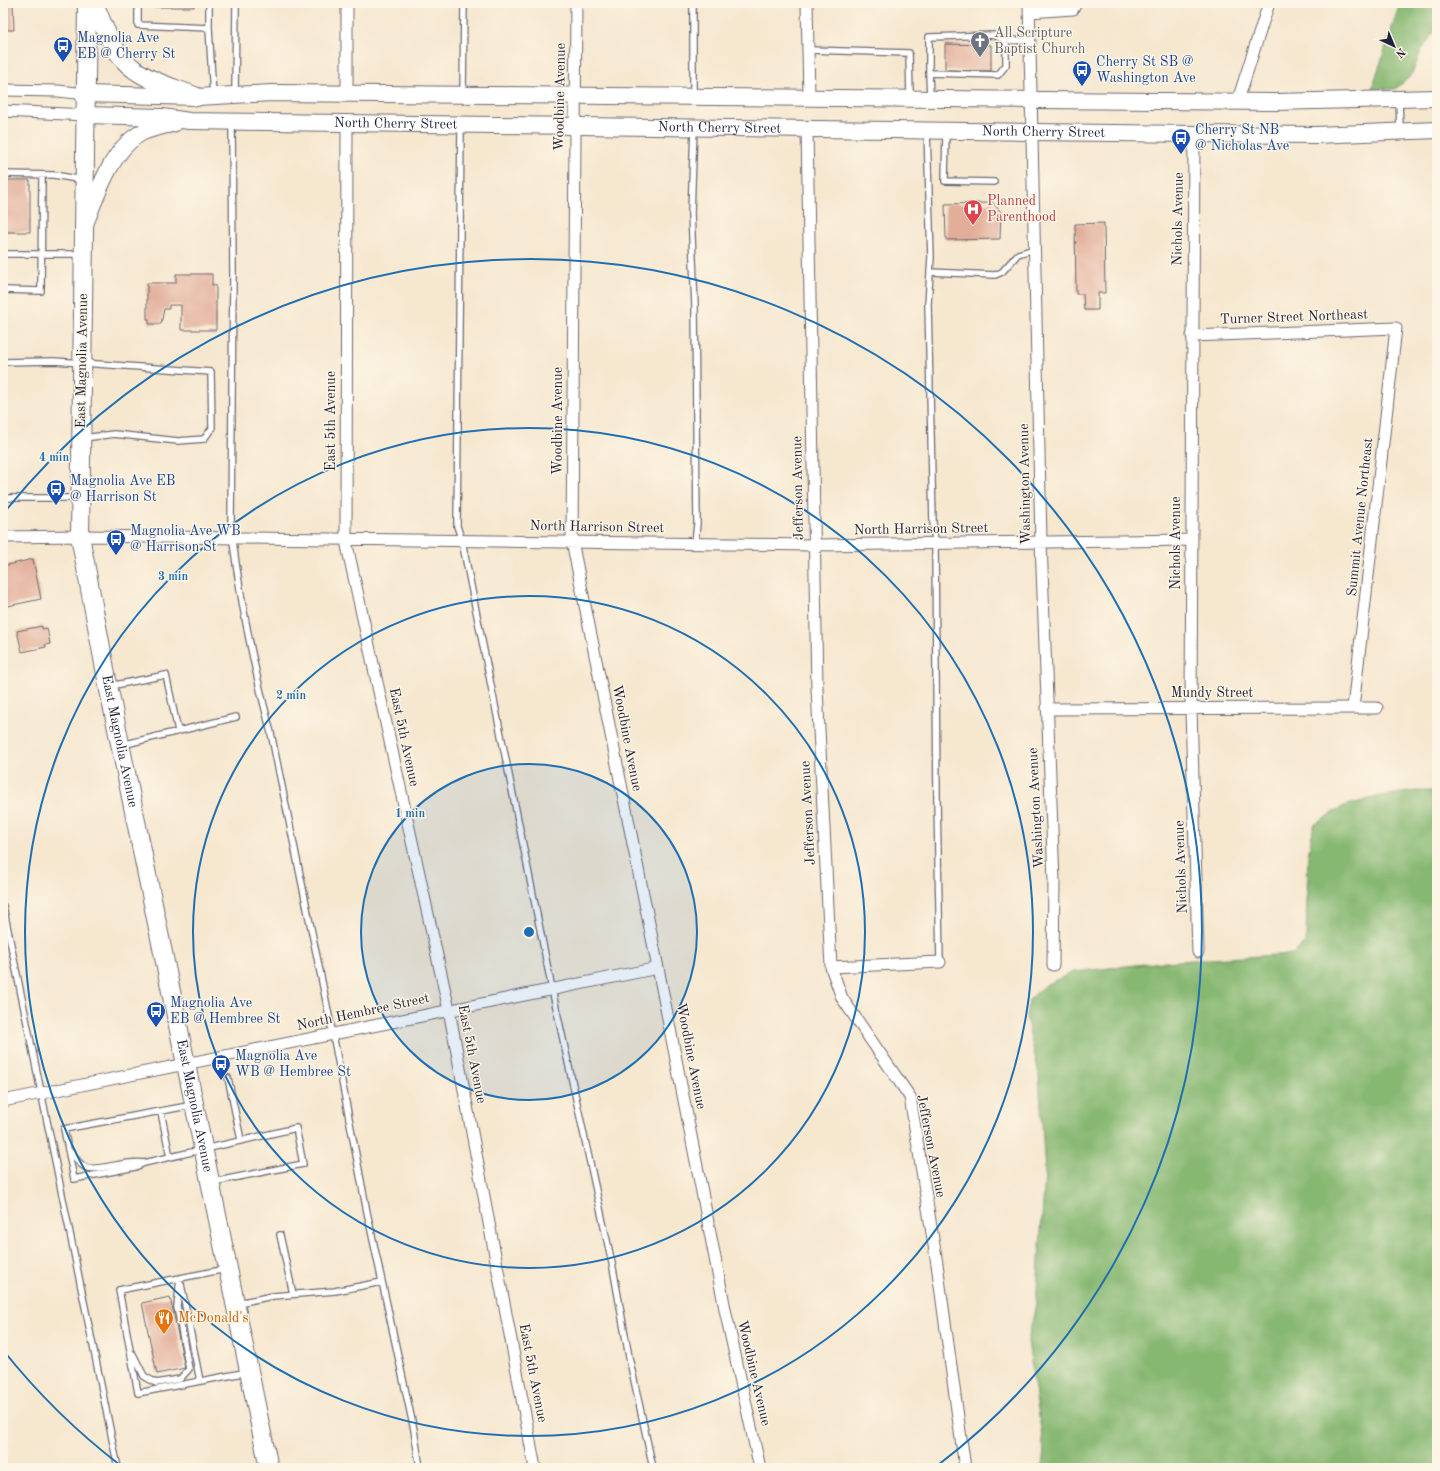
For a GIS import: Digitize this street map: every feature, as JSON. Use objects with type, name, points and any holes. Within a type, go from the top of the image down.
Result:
[{"type":"main road","name":"East Magnolia Avenue","points":[[87,3],[80,536],[108,686],[269,1468]]},
{"type":"main road","points":[[94,3],[108,37],[124,60],[142,74],[205,97]]},
{"type":"main road","name":"North Cherry Street","points":[[86,94],[205,97],[272,93],[347,95],[463,94],[575,96],[809,96],[1332,102],[1437,98]]},
{"type":"main road","name":"North Cherry Street","points":[[86,115],[162,117],[189,121],[461,124],[574,127],[927,129],[1194,134],[1315,135],[1400,133],[1437,130]]},
{"type":"main road","points":[[84,226],[104,180],[121,150],[142,132],[189,121]]},
{"type":"street","points":[[347,95],[348,3]]},
{"type":"street","name":"Woodbine Avenue","points":[[576,3],[572,541],[726,1314],[760,1468]]},
{"type":"street","points":[[807,3],[809,96]]},
{"type":"street","points":[[1029,7],[1073,9],[1076,3]]},
{"type":"street","points":[[1238,100],[1269,3]]},
{"type":"street","name":"Washington Avenue","points":[[1029,7],[1041,542],[1054,881],[1054,965]]},
{"type":"street","name":"North Cherry Street","points":[[3,90],[58,91],[86,94]]},
{"type":"street","name":"North Cherry Street","points":[[3,111],[86,115]]},
{"type":"street","name":"East 5th Avenue","points":[[346,123],[346,541],[449,1010],[535,1468]]},
{"type":"street","name":"Jefferson Avenue","points":[[807,129],[817,689],[831,968],[842,998],[910,1097],[937,1264],[964,1468]]},
{"type":"street","name":"Nichols Avenue","points":[[1194,134],[1191,709],[1198,952]]},
{"type":"street","name":"Turner Street Northeast","points":[[1192,336],[1396,328]]},
{"type":"street","name":"Summit Avenue Northeast","points":[[1353,708],[1396,328]]},
{"type":"street","name":"North Harrison Street","points":[[3,537],[80,536],[346,541],[572,541],[814,545],[1191,540]]},
{"type":"street","name":"Mundy Street","points":[[1047,709],[1377,708]]},
{"type":"street","points":[[831,968],[940,962]]},
{"type":"street","name":"North Hembree Street","points":[[3,1101],[658,968]]},
{"type":"lane","points":[[138,3],[138,25],[208,28]]},
{"type":"lane","points":[[205,97],[209,3]]},
{"type":"lane","points":[[235,95],[236,3]]},
{"type":"lane","points":[[463,94],[464,3]]},
{"type":"lane","points":[[693,3],[693,96]]},
{"type":"lane","points":[[930,97],[929,37],[994,35],[1006,41],[1029,40]]},
{"type":"lane","points":[[929,73],[998,75],[1006,65],[1006,41]]},
{"type":"lane","points":[[808,50],[909,53],[910,97]]},
{"type":"lane","points":[[1399,100],[1400,133]]},
{"type":"lane","points":[[232,121],[232,538],[260,696],[271,733],[420,1468]]},
{"type":"lane","points":[[461,124],[457,526],[462,541],[552,989],[613,1268],[629,1357],[653,1468]]},
{"type":"lane","points":[[694,128],[691,213],[695,314],[697,501],[695,543]]},
{"type":"lane","points":[[927,129],[930,272],[928,304],[933,522],[935,543],[940,962]]},
{"type":"lane","points":[[946,130],[945,181],[994,182]]},
{"type":"lane","points":[[3,174],[42,175],[85,180]]},
{"type":"lane","points":[[3,290],[41,291],[42,175]]},
{"type":"lane","points":[[930,272],[995,275],[1002,272],[1018,254],[1034,249]]},
{"type":"lane","points":[[3,254],[84,254]]},
{"type":"lane","points":[[3,362],[54,361],[212,372],[212,428],[204,438],[178,441],[114,434],[81,438]]},
{"type":"lane","points":[[3,498],[80,498]]},
{"type":"lane","points":[[108,686],[166,675],[178,731]]},
{"type":"lane","points":[[120,745],[236,717]]},
{"type":"lane","points":[[3,906],[118,1468]]},
{"type":"lane","points":[[228,1078],[241,1140]]},
{"type":"lane","points":[[144,1162],[135,1167],[74,1179],[64,1130],[161,1112],[194,1104]]},
{"type":"lane","points":[[161,1112],[170,1157]]},
{"type":"lane","points":[[68,1150],[73,1153],[78,1162],[86,1168],[101,1168],[135,1161],[144,1162],[170,1157],[203,1148],[296,1128],[302,1164],[211,1183]]},
{"type":"lane","points":[[280,1235],[294,1294]]},
{"type":"lane","points":[[228,1269],[119,1290],[138,1393],[249,1372]]},
{"type":"lane","points":[[130,1348],[144,1376],[156,1382],[180,1379],[189,1368],[176,1307],[180,1278]]},
{"type":"lane","points":[[180,1278],[200,1381]]},
{"type":"lane","points":[[235,1303],[294,1294],[335,1291],[382,1282]]},
{"type":"green space","points":[[1400,3],[1437,3],[1437,27],[1421,51],[1411,76],[1395,89],[1372,89]]},
{"type":"green space","points":[[1415,791],[1437,791],[1437,1468],[1042,1468],[1044,1451],[1028,1341],[1036,1304],[1045,1173],[1039,1075],[1026,1016],[1029,1000],[1045,985],[1074,972],[1162,962],[1293,954],[1306,942],[1308,855],[1314,825],[1344,806],[1381,796]]},
{"type":"building","points":[[3,3],[13,3],[14,30],[3,30]]},
{"type":"building","points":[[151,3],[194,3],[194,7],[150,7]]},
{"type":"building","points":[[945,44],[991,45],[991,71],[945,70]]},
{"type":"building","points":[[3,180],[30,180],[30,232],[3,232]]},
{"type":"building","name":"Planned Parenthood","points":[[991,201],[1001,212],[1000,239],[946,240],[945,204],[989,203]]},
{"type":"building","points":[[1104,223],[1105,293],[1098,293],[1098,310],[1084,310],[1083,294],[1076,294],[1075,224]]},
{"type":"building","points":[[176,274],[212,274],[212,285],[216,285],[216,330],[181,330],[181,305],[169,305],[169,309],[164,309],[161,324],[149,324],[149,319],[147,319],[147,283],[176,283]]},
{"type":"building","points":[[33,559],[41,599],[3,607],[3,566]]},
{"type":"building","points":[[42,626],[42,629],[47,628],[50,644],[45,645],[46,647],[22,652],[17,631]]},
{"type":"building","name":"McDonald's","points":[[170,1297],[185,1368],[157,1374],[142,1303]]},
{"type":"place","name":"All Scripture Baptist Church","points":[[980,58]]},
{"type":"place","name":"Magnolia Ave EB @ Cherry St","points":[[63,63]]},
{"type":"place","name":"Cherry St SB @ Washington Ave","points":[[1082,87]]},
{"type":"place","name":"Cherry St NB @ Nicholas Ave","points":[[1181,155]]},
{"type":"place","name":"Planned Parenthood","points":[[973,226]]},
{"type":"place","name":"Magnolia Ave EB @ Harrison St","points":[[56,506]]},
{"type":"place","name":"Magnolia Ave WB @ Harrison St","points":[[116,556]]},
{"type":"place","name":"Magnolia Ave EB @ Hembree St","points":[[156,1028]]},
{"type":"place","name":"Magnolia Ave WB @ Hembree St","points":[[221,1081]]},
{"type":"place","name":"McDonald's","points":[[164,1335]]}]
